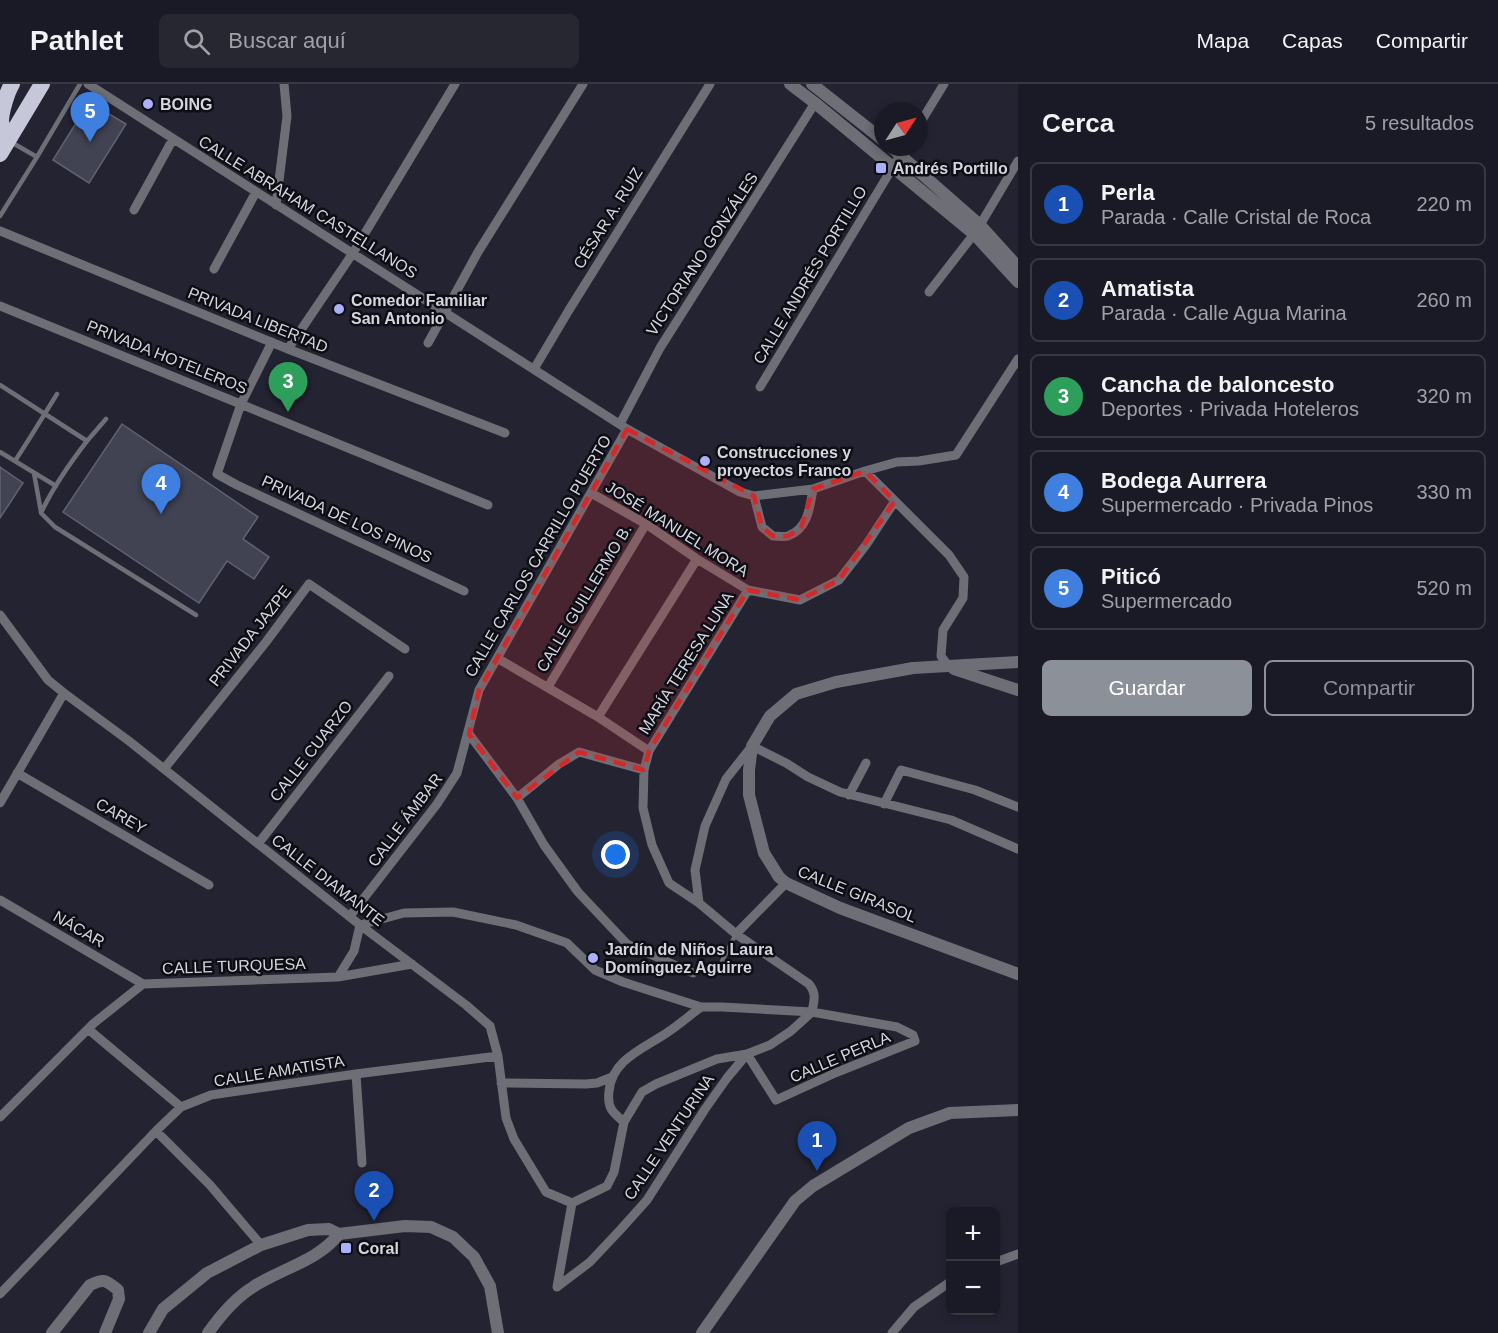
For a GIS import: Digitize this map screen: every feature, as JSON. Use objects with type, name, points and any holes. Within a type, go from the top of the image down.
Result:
[{"type":"highway","points":[[4,147],[42,84]]},
{"type":"highway","points":[[4,147],[1,122],[7,93]]},
{"type":"street","name":"CALLE ABRAHAM CASTELLANOS","points":[[88,84],[623,427],[740,492],[754,496],[813,489],[897,462],[956,455],[1018,359]]},
{"type":"street","points":[[276,205],[287,116],[284,84]]},
{"type":"street","points":[[288,350],[352,253],[455,84]]},
{"type":"street","points":[[428,343],[478,252],[583,84]]},
{"type":"street","name":"CÉSAR A. RUIZ","points":[[534,369],[710,84]]},
{"type":"street","points":[[790,84],[893,167],[977,229],[1018,282]]},
{"type":"street","points":[[928,110],[944,84]]},
{"type":"street","points":[[819,86],[874,132]]},
{"type":"street","name":"VICTORIANO GONZÁLES","points":[[623,427],[660,348],[815,103]]},
{"type":"street","points":[[134,210],[173,139]]},
{"type":"street","name":"CALLE ANDRÉS PORTILLO","points":[[760,387],[893,167],[897,156]]},
{"type":"street","points":[[905,156],[1018,267]]},
{"type":"street","points":[[928,292],[977,229],[1018,161]]},
{"type":"street","points":[[214,269],[256,192]]},
{"type":"street","name":"PRIVADA LIBERTAD","points":[[0,231],[288,350],[506,433]]},
{"type":"street","name":"PRIVADA HOTELEROS","points":[[0,306],[488,505]]},
{"type":"street","points":[[241,404],[272,342]]},
{"type":"street","name":"PRIVADA DE LOS PINOS","points":[[241,404],[217,474],[464,591]]},
{"type":"street","name":"CALLE CARLOS CARRILLO PUERTO","points":[[469,734],[479,690],[591,493],[623,427]]},
{"type":"street","points":[[865,471],[949,555],[964,577],[963,598],[943,630],[941,656],[949,667],[1018,690]]},
{"type":"street","points":[[754,496],[762,527],[773,536],[788,536],[801,528],[808,513],[813,489]]},
{"type":"street","name":"JOSÉ MANUEL MORA","points":[[591,493],[646,524],[748,590]]},
{"type":"street","points":[[748,590],[800,600],[839,580],[895,501]]},
{"type":"street","name":"CALLE GUILLERMO B.","points":[[548,687],[646,524]]},
{"type":"street","points":[[598,717],[697,559]]},
{"type":"street","name":"PRIVADA JAZPE","points":[[164,769],[266,642],[309,584],[405,650]]},
{"type":"street","name":"MARÍA TERESA LUNA","points":[[748,590],[649,751],[644,770],[643,808],[652,845],[669,883],[699,903],[736,934],[809,984],[815,995],[812,1012]]},
{"type":"street","name":"CALLE DIAMANTE","points":[[0,615],[48,680],[129,741],[490,1026],[498,1056],[506,1118],[514,1139],[546,1192],[572,1203]]},
{"type":"street","points":[[497,658],[598,717],[649,751]]},
{"type":"street","points":[[699,903],[695,870],[705,826],[726,779],[752,746],[770,716],[796,694],[836,682],[913,668],[1018,662]]},
{"type":"street","name":"CALLE CUARZO","points":[[258,844],[389,676]]},
{"type":"street","points":[[0,803],[64,693]]},
{"type":"street","points":[[469,734],[517,798],[544,845],[578,892],[627,944],[693,973]]},
{"type":"street","name":"CALLE ÁMBAR","points":[[351,916],[437,804],[457,773],[469,734]]},
{"type":"street","points":[[752,746],[808,777],[849,795],[951,820],[1018,848]]},
{"type":"street","name":"CALLE GIRASOL","points":[[752,746],[749,795],[764,853],[779,877],[786,883],[840,908],[1018,974]]},
{"type":"street","points":[[517,798],[558,764],[579,752],[644,770]]},
{"type":"street","points":[[849,795],[867,763]]},
{"type":"street","points":[[884,804],[901,770],[975,790],[1018,807]]},
{"type":"street","name":"CAREY","points":[[17,773],[209,885]]},
{"type":"street","points":[[736,934],[786,883]]},
{"type":"street","name":"NÁCAR","points":[[0,900],[143,984]]},
{"type":"street","points":[[338,977],[354,951],[360,925],[404,913],[453,912],[516,925],[567,943],[595,970],[623,982],[701,1007],[812,1012]]},
{"type":"street","name":"CALLE TURQUESA","points":[[0,1117],[94,1023],[143,984],[338,977],[412,964]]},
{"type":"street","points":[[624,1122],[613,1113],[608,1101],[612,1077],[620,1065],[643,1046],[667,1033],[701,1007]]},
{"type":"street","name":"CALLE PERLA","points":[[747,1054],[776,1101],[835,1073],[915,1041],[913,1035],[897,1027],[812,1012]]},
{"type":"street","name":"CALLE VENTURINA","points":[[572,1203],[557,1287],[590,1262],[647,1200],[705,1109],[747,1054],[770,1045],[791,1031],[812,1012]]},
{"type":"street","points":[[88,1029],[181,1107]]},
{"type":"street","points":[[572,1203],[607,1186],[614,1172],[624,1122],[642,1092],[717,1059],[747,1054]]},
{"type":"street","name":"CALLE AMATISTA","points":[[0,1294],[181,1107],[211,1095],[498,1056]]},
{"type":"street","points":[[356,1074],[362,1163]]},
{"type":"street","points":[[501,1083],[586,1084],[597,1083],[612,1077]]},
{"type":"street","points":[[702,1333],[795,1201],[813,1185],[909,1128],[950,1113],[1018,1110]]},
{"type":"street","points":[[156,1131],[210,1185],[261,1245]]},
{"type":"street","points":[[149,1333],[163,1309],[207,1273],[261,1245],[308,1230],[329,1229],[339,1234],[405,1226],[431,1227],[453,1237],[474,1257],[490,1286],[498,1333]]},
{"type":"street","points":[[208,1333],[222,1314],[251,1288],[331,1244],[339,1234]]},
{"type":"street","points":[[999,1261],[1018,1254]]},
{"type":"street","points":[[52,1333],[90,1285],[99,1280],[108,1281],[117,1290],[119,1299],[105,1333]]},
{"type":"street","points":[[892,1333],[914,1307],[946,1285]]},
{"type":"lane","points":[[0,216],[80,84]]},
{"type":"lane","points":[[4,147],[37,157]]},
{"type":"lane","points":[[0,385],[87,441]]},
{"type":"lane","points":[[15,461],[57,394]]},
{"type":"lane","points":[[41,513],[72,461],[106,419]]},
{"type":"lane","points":[[0,452],[56,486]]},
{"type":"lane","points":[[34,473],[41,513],[55,527],[196,615]]},
{"type":"lane","points":[[722,961],[736,934]]},
{"type":"highlighted area","points":[[627,429],[754,496],[762,527],[773,536],[788,536],[801,528],[813,489],[865,471],[895,501],[839,580],[800,600],[748,590],[649,751],[644,770],[579,752],[517,798],[469,734],[479,690]]},
{"type":"building","points":[[89,102],[126,124],[89,183],[53,160]]},
{"type":"building","points":[[122,424],[258,517],[243,539],[269,557],[254,579],[227,561],[199,603],[63,512]]},
{"type":"building","points":[[0,467],[23,483],[0,518]]},
{"type":"place","name":"BOING","points":[[148,104]]},
{"type":"place","name":"Piticó","points":[[90,142]]},
{"type":"place","name":"Andrés Portillo","points":[[881,168]]},
{"type":"place","name":"Comedor Familiar San Antonio","points":[[339,309]]},
{"type":"place","name":"Cancha de baloncesto","points":[[288,412]]},
{"type":"place","name":"Construcciones y proyectos Franco","points":[[705,461]]},
{"type":"place","name":"Bodega Aurrera","points":[[161,514]]},
{"type":"place","name":"Jardín de Niños Laura Domínguez Aguirre","points":[[593,958]]},
{"type":"place","name":"Perla","points":[[817,1171]]},
{"type":"place","name":"Amatista","points":[[374,1221]]},
{"type":"place","name":"Coral","points":[[346,1248]]}]
